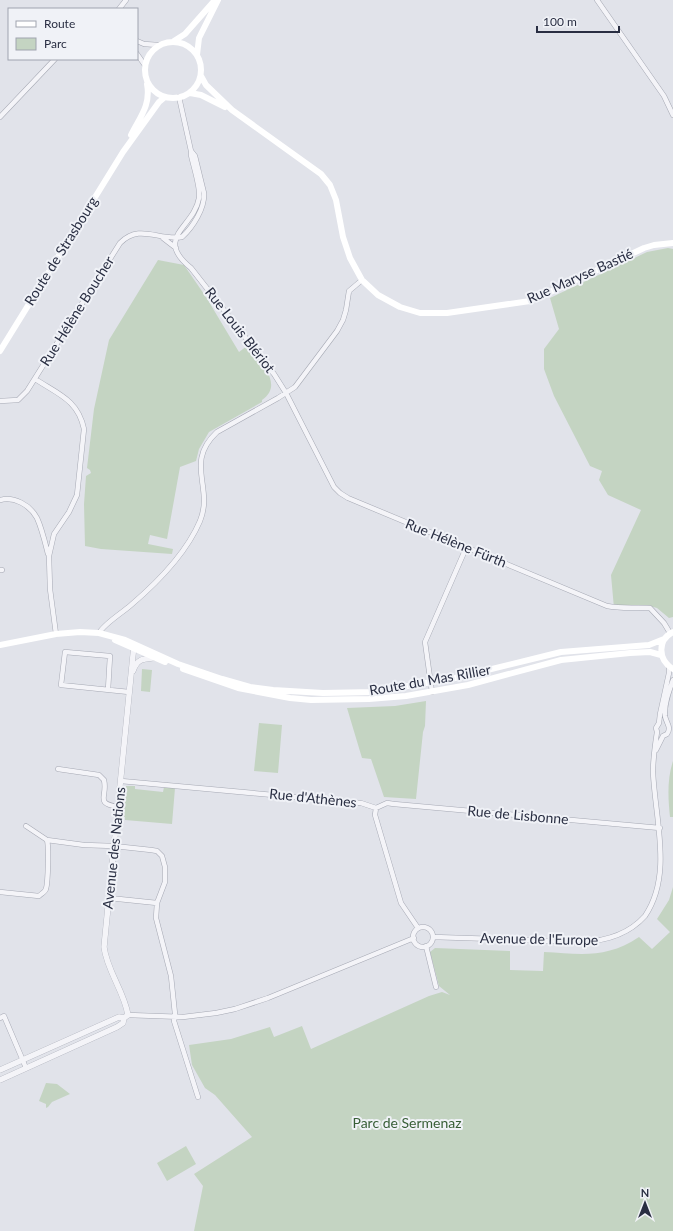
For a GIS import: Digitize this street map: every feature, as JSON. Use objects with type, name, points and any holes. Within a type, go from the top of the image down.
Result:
[{"type":"main road","points":[[174,41],[184,34],[216,0]]},
{"type":"main road","points":[[197,55],[191,48],[183,43],[174,41],[165,42],[158,45],[152,50],[144,64],[147,82],[152,89],[165,97],[179,98],[195,88],[201,76],[201,69],[197,55],[199,38],[216,0]]},
{"type":"main road","name":"Rue Maryse Bastié","points":[[201,76],[206,85],[232,110],[321,174],[330,185],[336,200],[343,237],[350,258],[362,280],[378,295],[400,307],[420,313],[447,313],[530,301],[644,248],[673,242]]},
{"type":"main road","name":"Route de Strasbourg","points":[[123,152],[148,102],[149,94],[147,82]]},
{"type":"main road","name":"Rue Maryse Bastié","points":[[190,92],[205,97],[232,110]]},
{"type":"main road","name":"Route de Strasbourg","points":[[0,351],[123,152],[159,102],[165,97]]},
{"type":"main road","name":"Route du Mas Rillier","points":[[0,645],[56,634],[80,632],[99,633],[178,664],[250,687],[323,693],[373,692],[462,677],[561,652],[649,645],[664,640]]},
{"type":"main road","points":[[671,667],[664,661],[661,655],[664,640],[672,633]]},
{"type":"main road","name":"Route du Mas Rillier","points":[[134,646],[154,658],[208,679],[238,688],[290,698],[312,700],[388,698],[432,692],[468,686],[561,660],[630,653],[650,652],[661,655]]},
{"type":"street","points":[[120,8],[126,0]]},
{"type":"street","points":[[597,0],[664,96],[673,115]]},
{"type":"street","points":[[138,41],[144,44],[158,45]]},
{"type":"street","points":[[138,55],[144,64]]},
{"type":"street","points":[[0,117],[54,60]]},
{"type":"street","points":[[176,248],[174,243],[176,238],[194,212],[200,195],[179,98]]},
{"type":"street","points":[[176,238],[182,237],[185,234],[201,211],[204,199],[195,156],[191,151]]},
{"type":"street","points":[[162,237],[180,231]]},
{"type":"street","name":"Rue Hélène Boucher","points":[[0,401],[18,400],[27,391],[120,243],[126,237],[134,233],[144,233],[176,238]]},
{"type":"street","points":[[162,237],[176,248]]},
{"type":"street","name":"Rue Louis Blériot","points":[[176,248],[185,263],[191,268],[274,374],[286,393]]},
{"type":"street","points":[[99,633],[136,601],[167,570],[190,539],[204,510],[205,498],[200,467],[204,448],[210,439],[217,432],[286,393],[295,386],[337,331],[346,310],[349,291],[362,280]]},
{"type":"street","points":[[35,379],[69,401],[77,408],[82,418],[84,429],[77,496],[69,512],[54,534],[49,556],[50,582],[56,634]]},
{"type":"street","name":"Rue Hélène Fürth","points":[[286,393],[334,487],[340,494],[607,606],[619,609],[639,607],[650,608],[672,633]]},
{"type":"street","points":[[0,500],[11,498],[19,501],[36,517],[49,556]]},
{"type":"street","points":[[432,692],[425,642],[466,548]]},
{"type":"street","name":"Avenue des Nations","points":[[126,1016],[126,1005],[105,958],[105,937],[134,646]]},
{"type":"street","points":[[108,690],[110,656],[65,652],[62,685],[108,690],[129,692]]},
{"type":"street","name":"Avenue des Nations","points":[[131,677],[137,662],[154,658]]},
{"type":"street","points":[[671,667],[659,723],[657,726],[657,732],[664,735],[673,735]]},
{"type":"street","points":[[664,735],[670,729],[665,714],[666,704],[673,680]]},
{"type":"street","points":[[659,723],[669,724]]},
{"type":"street","name":"Avenue de l'Europe","points":[[433,937],[599,942],[612,938],[630,929],[641,920],[650,909],[659,893],[663,878],[664,861],[653,773],[657,732]]},
{"type":"street","name":"Avenue de l'Europe","points":[[653,761],[664,735]]},
{"type":"street","points":[[58,769],[99,774],[104,780],[105,804],[118,807]]},
{"type":"street","name":"Rue d'Athènes","points":[[121,781],[361,803],[376,808],[375,815],[401,903],[418,928]]},
{"type":"street","name":"Rue de Lisbonne","points":[[376,808],[387,803],[660,828]]},
{"type":"street","points":[[26,826],[47,840],[104,847],[114,846],[158,851],[162,856],[165,868],[165,882],[157,903],[156,918],[171,976],[174,1021],[198,1097]]},
{"type":"street","points":[[0,892],[39,896],[46,890],[49,849],[47,840]]},
{"type":"street","points":[[109,898],[157,903]]},
{"type":"street","points":[[425,927],[433,933],[433,937],[431,943],[426,946],[419,946],[416,944],[414,932],[418,928],[425,927]]},
{"type":"street","points":[[0,1070],[119,1017],[174,1018],[216,1014],[247,1005],[414,938]]},
{"type":"street","points":[[426,946],[436,988]]},
{"type":"street","points":[[0,1080],[117,1027],[123,1023],[126,1016]]},
{"type":"street","points":[[2,1017],[26,1068]]},
{"type":"green space","points":[[668,248],[673,249],[673,617],[669,618],[657,608],[646,605],[614,608],[611,575],[641,510],[608,495],[599,480],[602,471],[590,466],[554,396],[544,369],[544,349],[559,329],[550,298],[647,252]]},
{"type":"green space","points":[[158,260],[184,265],[206,297],[239,352],[247,346],[263,365],[271,380],[271,387],[262,402],[209,432],[199,449],[196,461],[180,467],[167,539],[150,535],[148,544],[173,549],[172,554],[101,549],[85,546],[84,504],[86,476],[91,473],[87,468],[94,409],[109,340]]},
{"type":"green space","points":[[142,669],[152,670],[150,692],[141,691]]},
{"type":"green space","points":[[426,701],[425,726],[423,732],[416,799],[384,797],[371,759],[362,758],[347,708],[395,706]]},
{"type":"green space","points":[[259,723],[282,725],[278,773],[254,771]]},
{"type":"green space","points":[[673,761],[673,817],[670,817],[668,789]]},
{"type":"green space","points":[[126,786],[135,786],[135,789],[163,792],[164,787],[175,788],[172,824],[125,820],[125,817],[123,817]]},
{"type":"green space","name":"Parc de Sermenaz","points":[[673,887],[673,1231],[194,1231],[203,1186],[194,1174],[252,1137],[215,1095],[205,1088],[192,1065],[189,1045],[231,1039],[270,1027],[274,1037],[302,1026],[311,1049],[429,996],[442,992],[450,995],[439,986],[430,952],[435,948],[510,951],[510,970],[543,971],[544,952],[593,954],[615,949],[639,937],[652,949],[670,932],[657,919],[669,900]]},
{"type":"green space","points":[[46,1083],[57,1084],[70,1094],[52,1102],[46,1108],[46,1104],[39,1101]]},
{"type":"green space","points":[[186,1146],[196,1164],[167,1181],[157,1163]]}]
